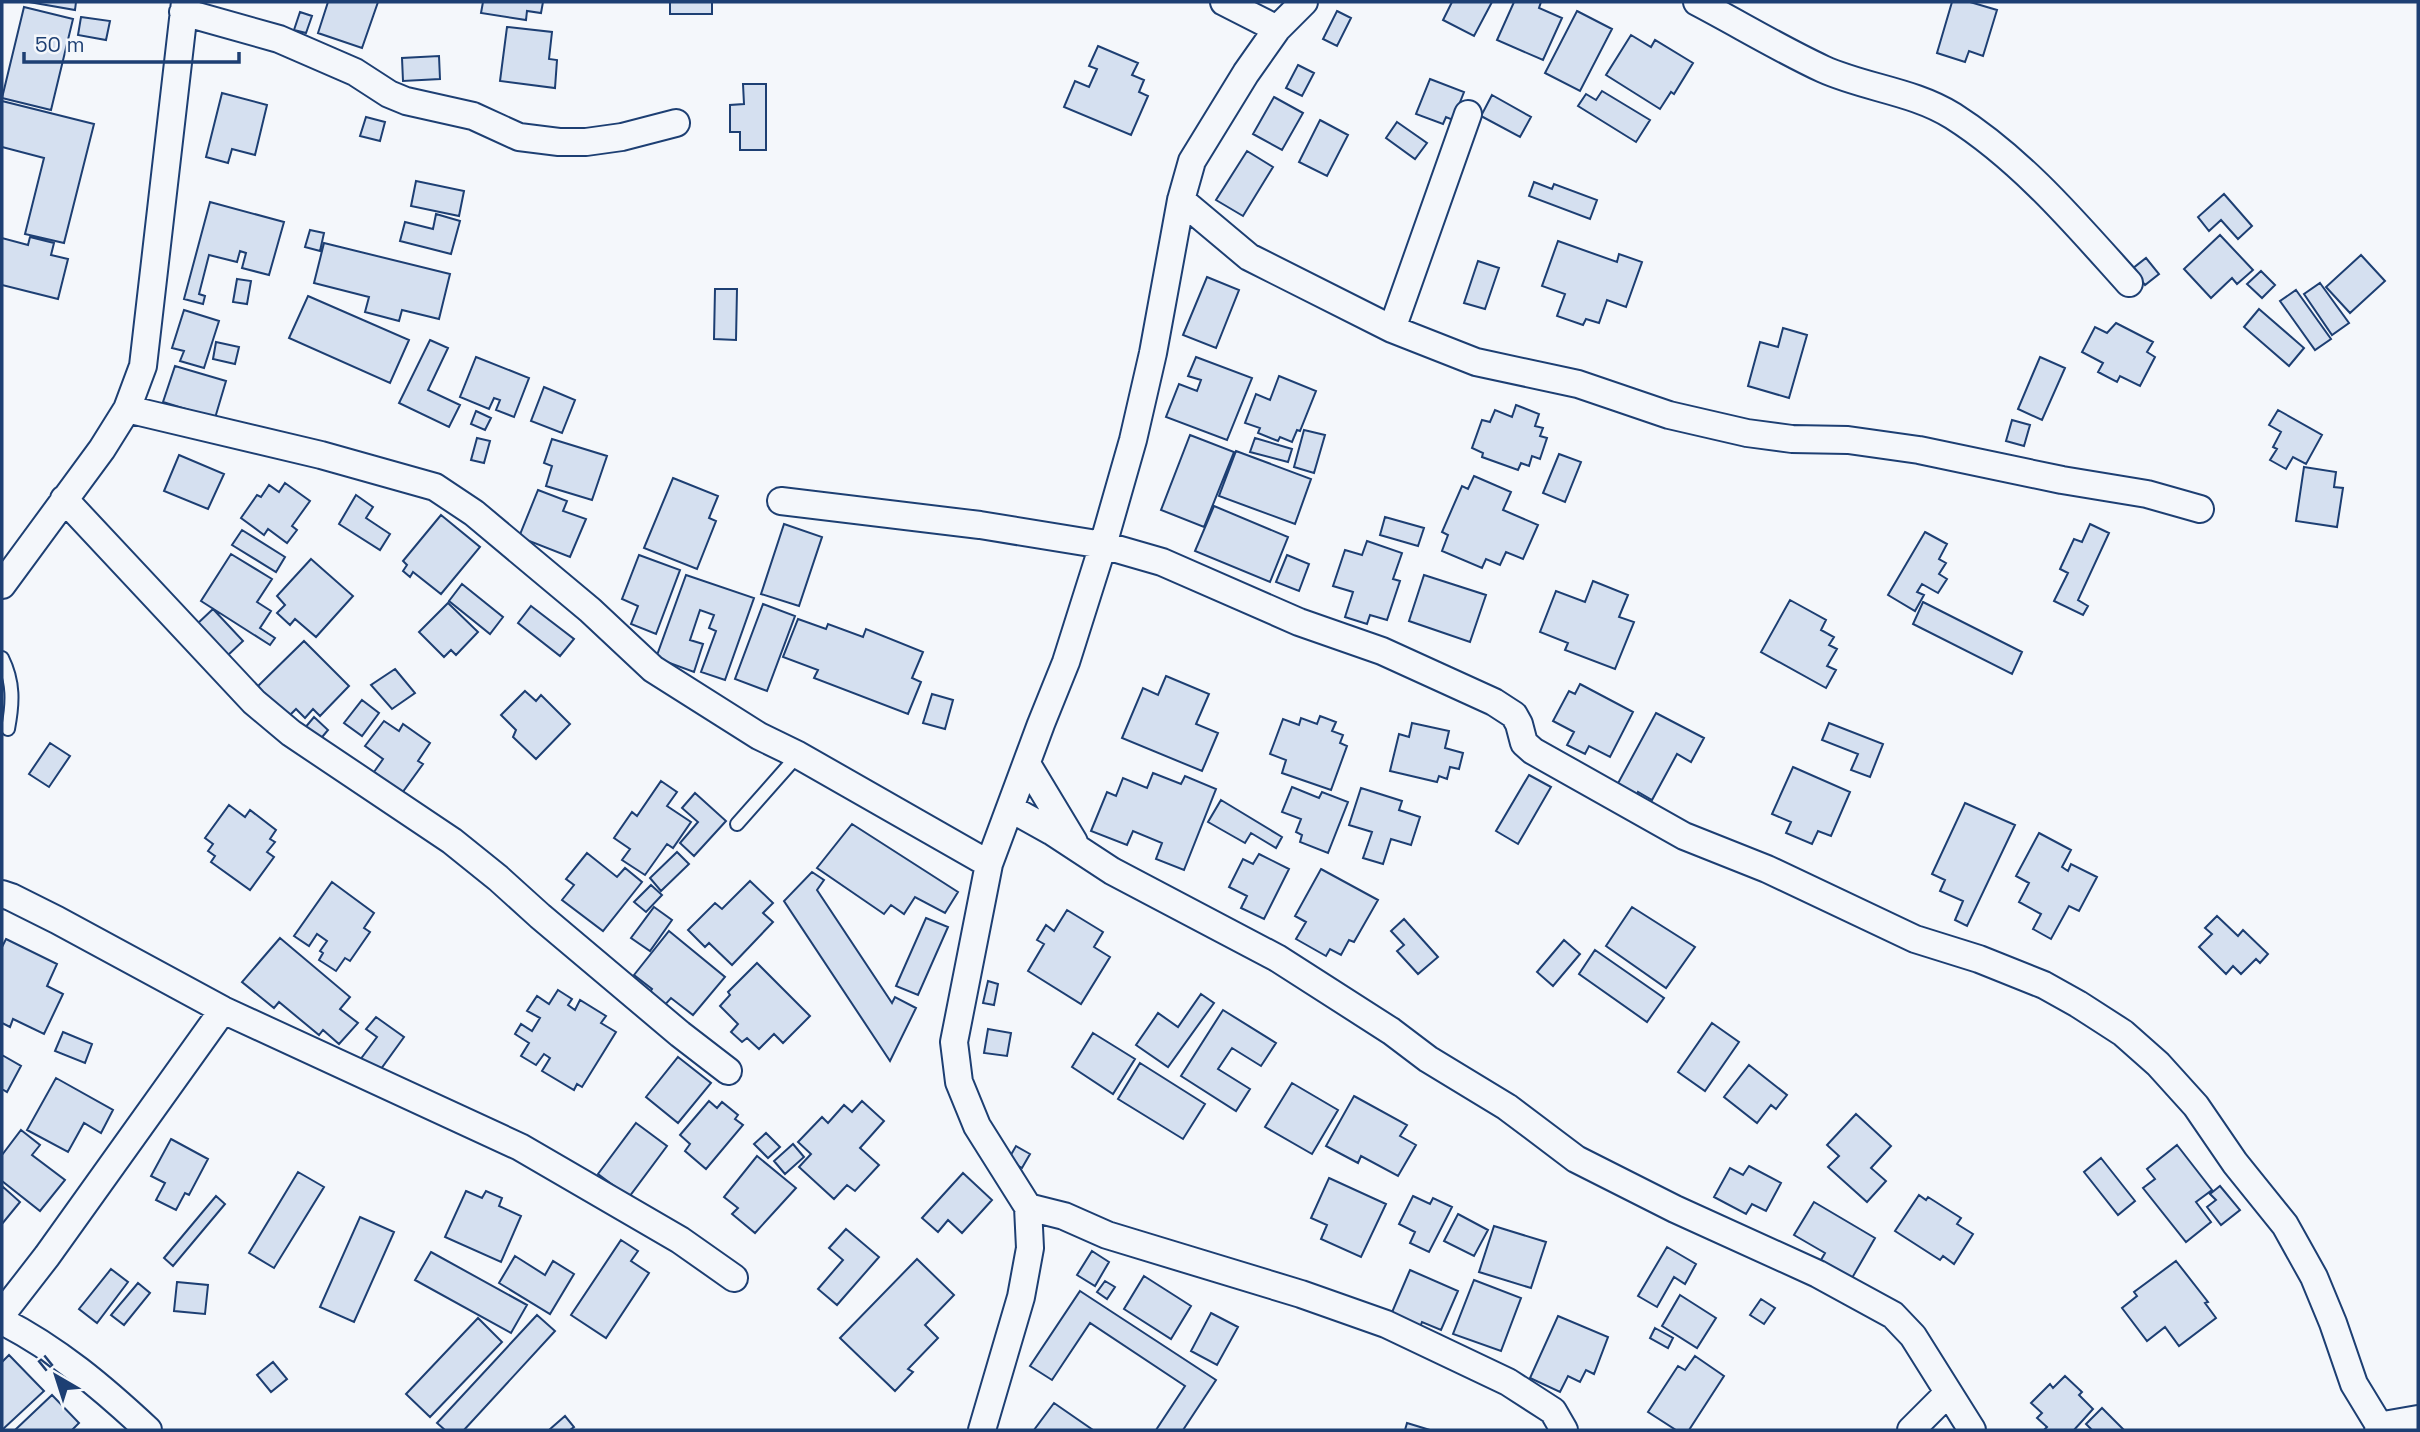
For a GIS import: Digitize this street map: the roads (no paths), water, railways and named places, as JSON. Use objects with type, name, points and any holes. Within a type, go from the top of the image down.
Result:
[{"type":"street","points":[[1224,2],[1278,29]]},
{"type":"street","points":[[982,1430],[1021,1297],[1030,1248],[1028,1207],[976,1126],[959,1082],[954,1042],[989,864],[1066,662],[1103,545],[1133,440],[1153,353],[1181,200],[1192,161],[1245,73],[1278,29],[1304,2]]},
{"type":"street","points":[[1697,2],[1825,70],[1918,99],[1952,116],[2022,170],[2129,283]]},
{"type":"street","points":[[2,585],[102,449],[127,409],[143,366],[184,7],[279,39],[355,72],[389,94],[406,101],[473,116],[519,137],[586,142],[622,137],[676,123]]},
{"type":"street","points":[[1392,329],[1468,114]]},
{"type":"street","points":[[1181,200],[1249,257],[1392,329],[1476,362],[1578,384],[1669,415],[1747,433],[1792,439],[1848,440],[1919,450],[2062,480],[2147,494],[2200,509]]},
{"type":"street","points":[[127,409],[321,456],[435,488],[474,513],[590,610],[653,669],[759,736],[989,864]]},
{"type":"street","points":[[64,499],[254,702],[291,733],[452,841],[508,885],[540,916],[680,1034],[728,1071]]},
{"type":"street","points":[[781,501],[980,525],[1103,545],[1162,562],[1299,622],[1381,651],[1494,702],[1514,715],[1524,743],[1532,751],[1684,836],[1767,869],[1915,939],[2044,985],[2078,1004],[2123,1033],[2158,1064],[2196,1106],[2235,1163],[2285,1225],[2314,1277],[2354,1384],[2380,1428],[2418,1419]]},
{"type":"street","points":[[1027,764],[1079,849]]},
{"type":"street","points":[[1011,809],[1112,871],[1277,958],[1391,1031],[1428,1059],[1507,1107],[1576,1159],[1675,1209],[1818,1274],[1893,1315],[1913,1336],[1972,1430]]},
{"type":"street","points":[[2,894],[46,914],[223,1010],[520,1147],[680,1240],[734,1278]]},
{"type":"street","points":[[2,1314],[47,1256],[223,1010]]},
{"type":"street","points":[[1028,1207],[1064,1216],[1107,1235],[1301,1294],[1386,1324],[1508,1382],[1553,1411],[1564,1430]]},
{"type":"street","points":[[2,1321],[46,1346],[103,1389],[148,1430]]},
{"type":"street","points":[[1911,1430],[1947,1394]]},
{"type":"lane","points":[[2,658],[9,672],[13,700],[8,729]]},
{"type":"lane","points":[[737,824],[797,755]]}]
